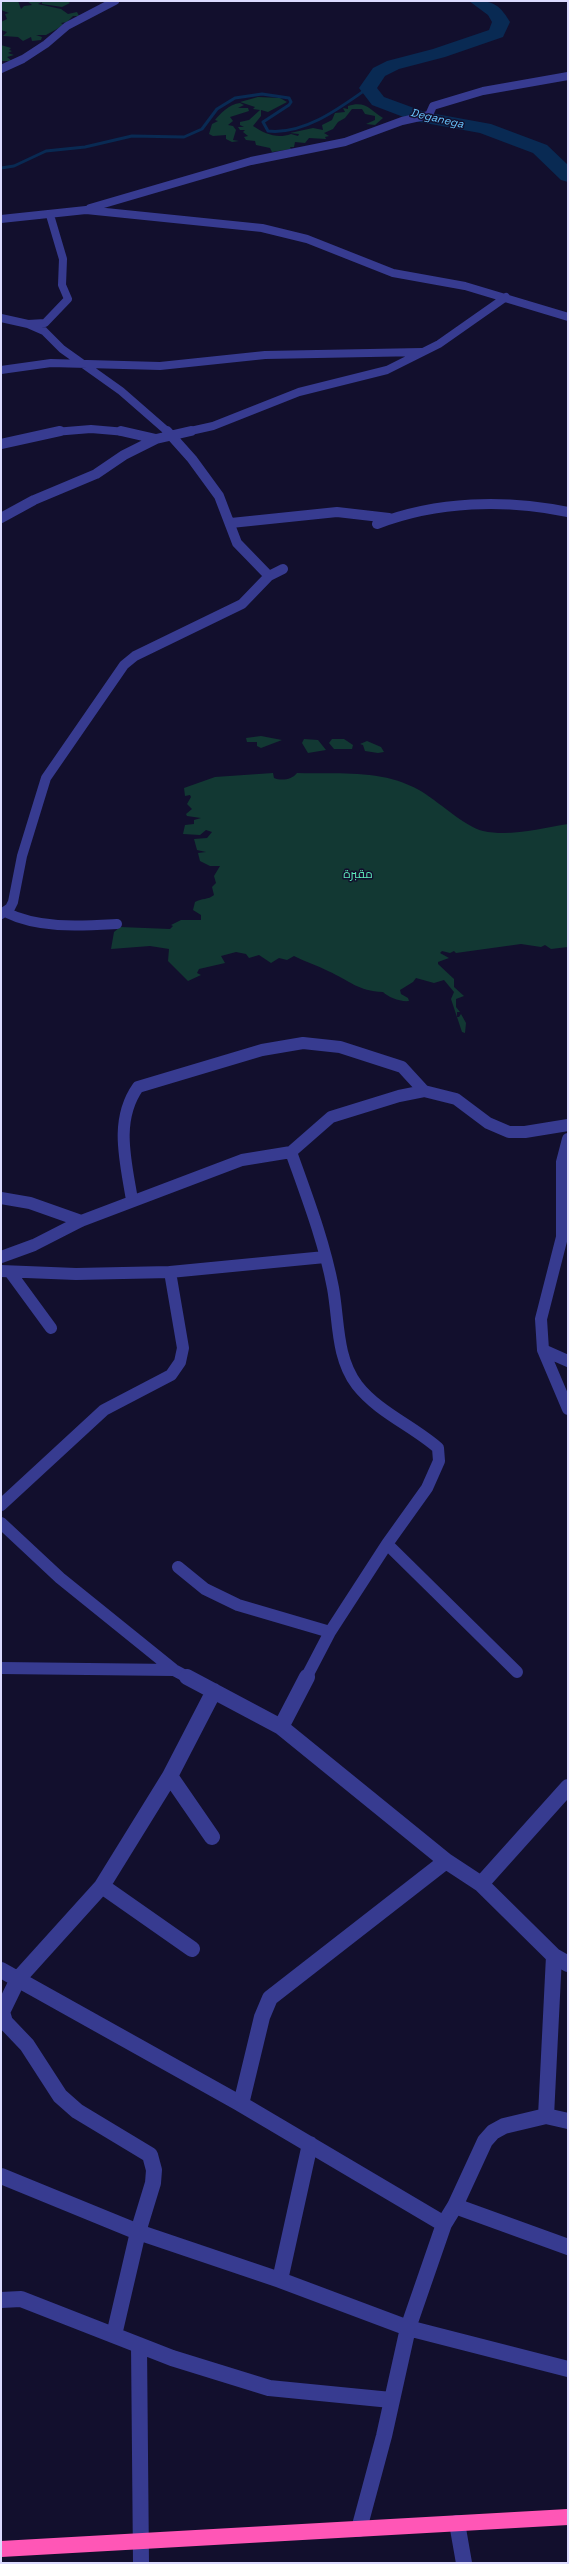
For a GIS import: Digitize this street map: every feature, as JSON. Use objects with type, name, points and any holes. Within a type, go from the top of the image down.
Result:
[{"type":"highway","points":[[1,2549],[568,2517]]},
{"type":"street","points":[[1,69],[23,59],[46,44],[67,26],[114,1]]},
{"type":"street","points":[[1,218],[86,210],[237,165],[367,135],[399,122],[429,115],[432,112],[433,106],[448,101],[495,89],[568,76]]},
{"type":"street","points":[[86,210],[262,228],[307,239],[393,273],[465,286],[506,297],[568,317]]},
{"type":"street","points":[[46,333],[50,320],[69,296],[62,285],[63,259],[50,214]]},
{"type":"street","points":[[1,518],[34,500],[96,474],[124,455],[156,439],[170,434],[213,426],[299,392],[387,370],[424,352],[506,297]]},
{"type":"street","points":[[1,318],[28,324],[41,324],[50,320]]},
{"type":"street","points":[[28,324],[46,333],[121,391],[170,434],[210,482],[231,523],[237,543],[269,576]]},
{"type":"street","points":[[1,370],[51,363],[160,366],[265,355],[379,351],[424,352]]},
{"type":"street","points":[[1,444],[43,434],[81,430],[119,430],[156,439]]},
{"type":"street","points":[[377,524],[389,518],[421,511],[482,505],[543,507],[568,512]]},
{"type":"street","points":[[231,523],[337,512],[389,518]]},
{"type":"street","points":[[117,924],[29,922],[3,913],[13,902],[22,856],[46,778],[124,665],[135,656],[242,604],[269,576],[283,569]]},
{"type":"street","points":[[132,1200],[124,1129],[125,1108],[130,1096],[138,1087],[262,1050],[302,1043],[340,1047],[402,1067],[424,1092]]},
{"type":"street","points":[[1,1257],[34,1245],[81,1221],[132,1200],[242,1160],[291,1152],[331,1117],[399,1096],[424,1092],[456,1099],[497,1129],[526,1132],[568,1125]]},
{"type":"street","points":[[568,1139],[562,1162],[562,1237],[541,1319],[544,1350],[568,1409]]},
{"type":"street","points":[[281,1727],[330,1632],[387,1544],[427,1488],[439,1461],[438,1448],[429,1440],[378,1405],[357,1386],[348,1370],[340,1346],[333,1289],[319,1231],[291,1152]]},
{"type":"street","points":[[1,1198],[30,1202],[81,1221]]},
{"type":"street","points":[[5,1271],[76,1274],[170,1272],[325,1257]]},
{"type":"street","points":[[5,1271],[34,1309],[51,1328]]},
{"type":"street","points":[[1,1505],[104,1410],[171,1374],[176,1368],[180,1362],[183,1348],[170,1272]]},
{"type":"street","points":[[544,1350],[568,1361]]},
{"type":"street","points":[[1,1523],[60,1578],[174,1670],[281,1727],[446,1861],[481,1884],[554,1956],[568,1964]]},
{"type":"street","points":[[387,1544],[517,1672]]},
{"type":"street","points":[[178,1567],[208,1590],[234,1604],[330,1632]]},
{"type":"street","points":[[1,1668],[174,1670]]},
{"type":"street","points":[[114,2335],[138,2232],[154,2183],[154,2170],[150,2156],[77,2111],[60,2096],[27,2045],[5,2022],[2,2012],[18,1980],[102,1886],[170,1776],[214,1691]]},
{"type":"street","points":[[170,1776],[212,1837]]},
{"type":"street","points":[[481,1884],[568,1787]]},
{"type":"street","points":[[241,2104],[262,2017],[270,1998],[446,1861]]},
{"type":"street","points":[[102,1886],[192,1949]]},
{"type":"street","points":[[546,2116],[554,1956]]},
{"type":"street","points":[[1,1970],[241,2104],[444,2224]]},
{"type":"street","points":[[359,2529],[384,2436],[408,2328],[444,2224],[455,2206],[485,2141],[493,2132],[504,2126],[546,2116],[568,2121]]},
{"type":"street","points":[[280,2280],[310,2144]]},
{"type":"street","points":[[1,2176],[138,2232],[280,2280],[408,2328],[568,2369]]},
{"type":"street","points":[[455,2206],[568,2247]]},
{"type":"street","points":[[1,2299],[21,2299],[172,2358],[269,2388],[315,2394],[391,2400]]},
{"type":"street","points":[[139,2345],[141,2563]]},
{"type":"street","points":[[457,2523],[464,2563]]},
{"type":"green space","points":[[1,1],[18,1],[21,9],[24,6],[32,5],[27,1],[67,1],[70,3],[62,7],[42,4],[42,2],[38,4],[61,9],[68,14],[77,12],[79,16],[73,16],[67,22],[61,23],[64,25],[46,35],[36,35],[42,37],[41,40],[32,41],[31,37],[23,41],[18,37],[3,36],[7,32],[1,30],[1,22],[7,19],[5,14],[9,13],[1,10]]},
{"type":"green space","points":[[1,45],[11,48],[9,50],[12,51],[8,53],[14,55],[7,57],[12,61],[1,61]]},
{"type":"green space","points":[[258,97],[280,98],[287,102],[268,112],[261,110],[261,116],[253,126],[276,136],[291,134],[298,136],[299,134],[290,133],[313,128],[323,130],[322,125],[332,120],[335,113],[345,112],[343,108],[348,109],[348,106],[359,104],[368,107],[383,118],[375,125],[366,124],[375,120],[375,116],[365,114],[362,109],[352,109],[333,129],[324,133],[329,136],[325,137],[326,139],[309,138],[305,143],[295,142],[294,147],[290,147],[291,149],[272,152],[270,148],[256,145],[255,141],[246,140],[244,137],[248,136],[243,132],[245,130],[240,130],[238,127],[244,127],[240,125],[240,122],[249,120],[260,110],[253,109],[255,107],[240,102]]},
{"type":"green space","points":[[240,103],[244,105],[238,108],[248,108],[249,111],[230,117],[233,121],[228,125],[233,126],[236,130],[233,140],[239,141],[232,142],[226,139],[226,135],[213,136],[209,134],[212,124],[218,121],[215,120],[219,115],[229,107]]},
{"type":"green space","points":[[261,736],[282,740],[261,748],[257,746],[257,742],[247,742],[246,738]]},
{"type":"green space","points":[[304,739],[318,740],[326,750],[308,753],[302,743]]},
{"type":"green space","points":[[332,739],[344,739],[353,745],[352,749],[334,749],[329,743]]},
{"type":"green space","points":[[367,741],[381,747],[384,752],[378,753],[365,751],[363,745],[360,744]]},
{"type":"green space","name":"مقبرة","points":[[273,773],[274,778],[280,779],[292,777],[297,773],[360,774],[405,783],[426,794],[468,824],[483,831],[494,833],[537,830],[568,824],[568,947],[551,949],[545,945],[541,947],[521,944],[456,953],[454,951],[450,953],[442,951],[440,953],[449,958],[438,962],[438,964],[454,979],[454,987],[464,996],[456,999],[456,1007],[460,1012],[457,1012],[457,1017],[451,999],[454,992],[444,980],[434,983],[416,978],[413,982],[400,990],[401,994],[408,998],[409,1001],[402,1001],[383,992],[360,988],[324,969],[294,956],[287,960],[279,958],[271,963],[259,955],[249,958],[246,954],[236,952],[221,956],[225,963],[199,969],[197,973],[201,975],[188,981],[168,961],[169,949],[150,946],[111,949],[114,932],[120,927],[170,929],[173,926],[171,925],[181,920],[201,920],[201,915],[193,910],[195,902],[214,895],[212,887],[216,883],[214,876],[220,866],[210,866],[200,861],[198,853],[206,852],[197,850],[194,839],[207,838],[212,832],[206,830],[200,835],[183,834],[185,825],[194,824],[194,820],[201,818],[187,816],[186,814],[192,809],[187,804],[191,797],[190,795],[185,796],[184,788],[215,777]]},
{"type":"green space","points":[[461,1014],[466,1023],[465,1033],[462,1032],[457,1017]]},
{"type":"waterway","name":"Deganega","points":[[478,1],[495,12],[501,22],[497,33],[439,53],[393,65],[379,72],[368,88],[378,101],[421,117],[484,128],[540,149],[568,176]]},
{"type":"waterway","points":[[1,168],[14,166],[46,151],[85,147],[132,136],[184,137],[202,129],[217,109],[235,98],[262,94],[289,98],[291,102],[289,105],[263,122],[268,131],[295,129],[334,111],[368,88]]}]
